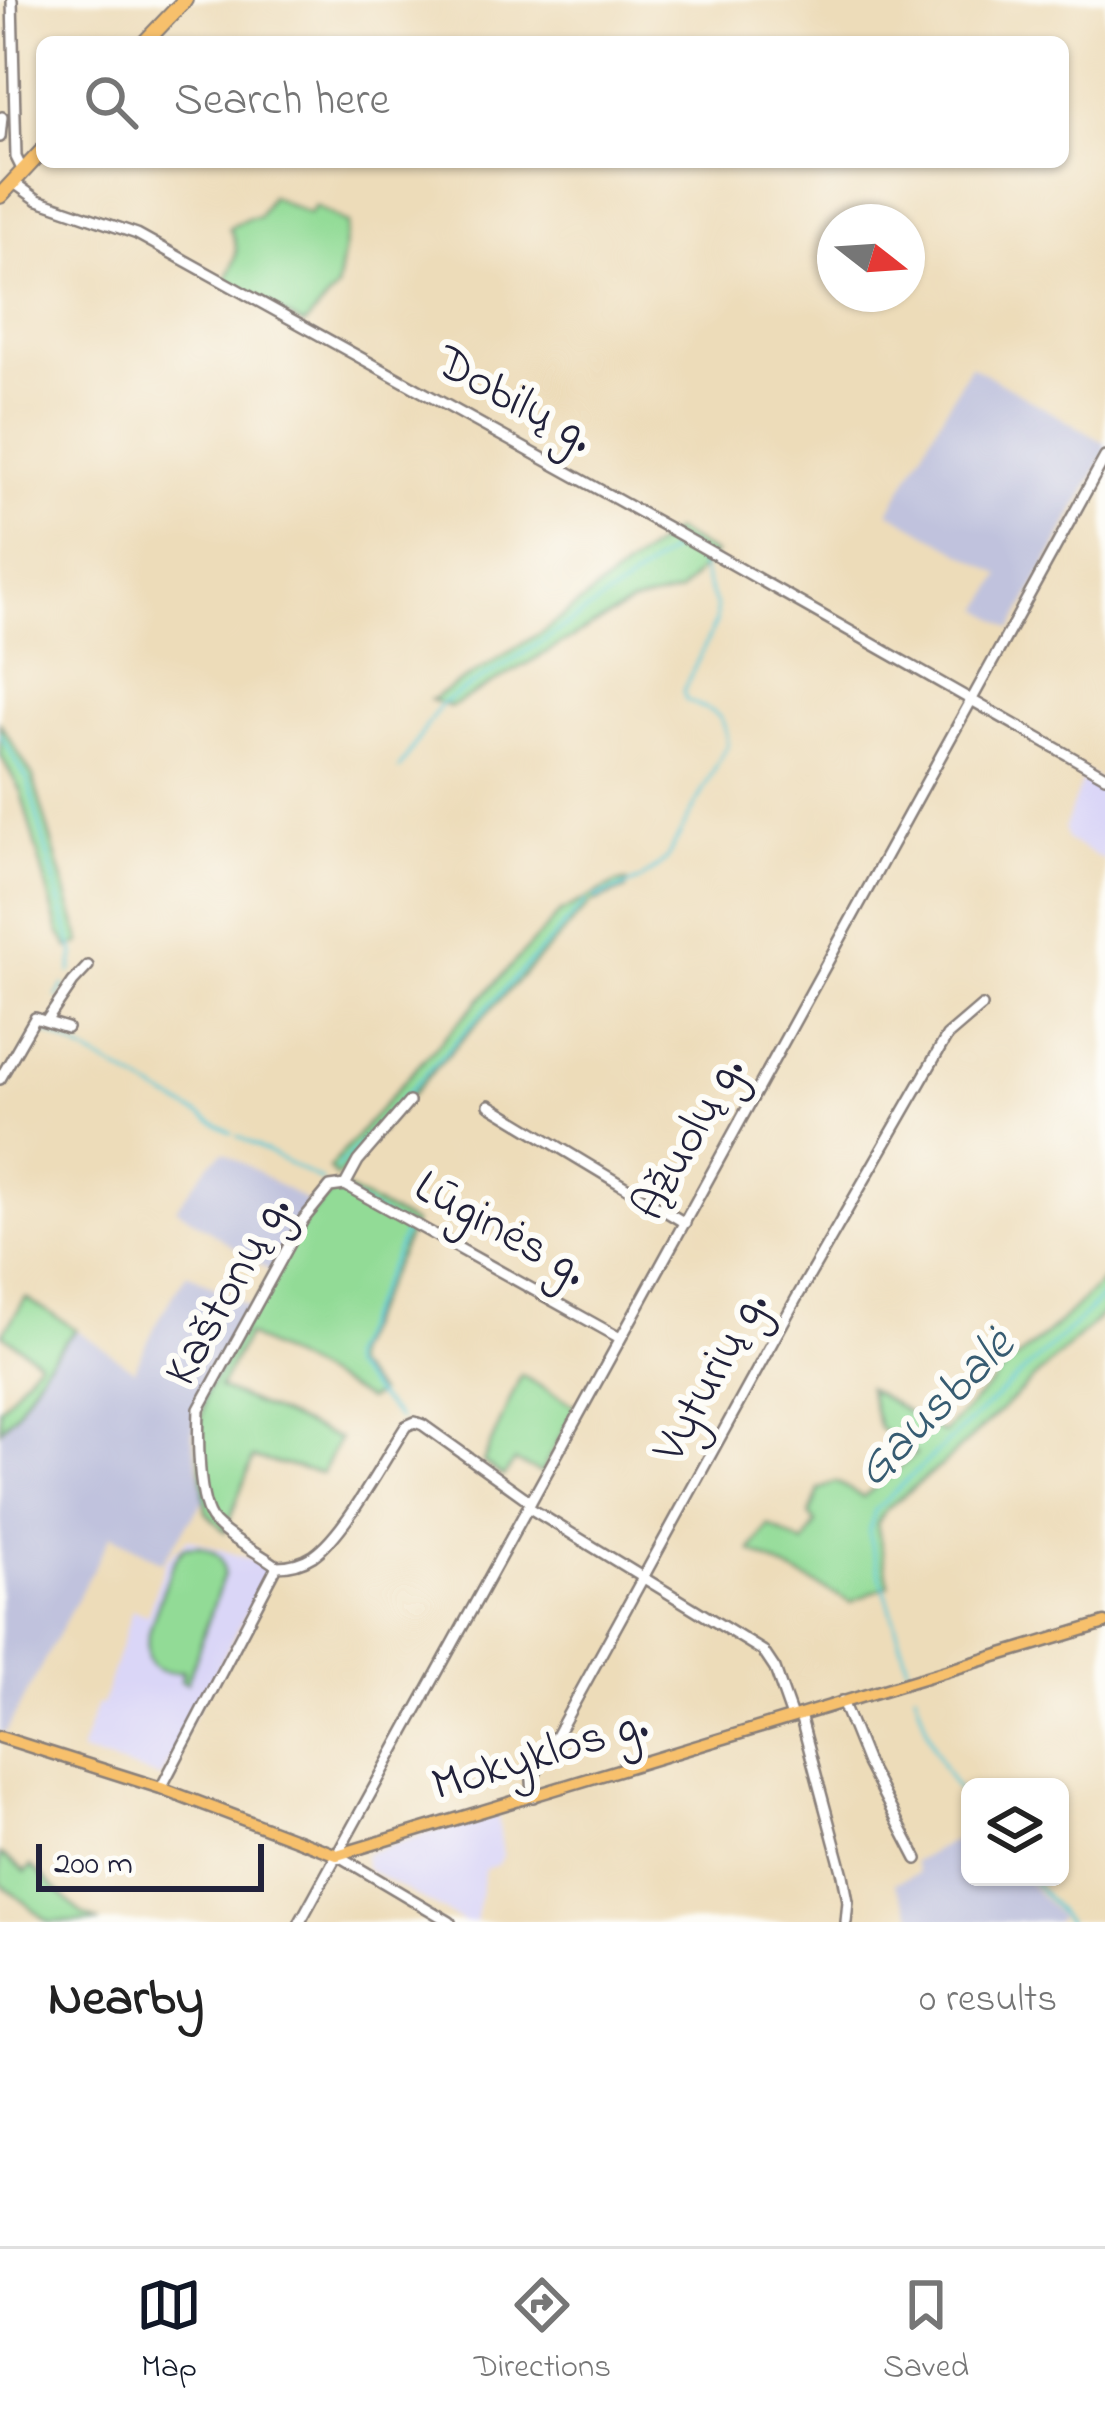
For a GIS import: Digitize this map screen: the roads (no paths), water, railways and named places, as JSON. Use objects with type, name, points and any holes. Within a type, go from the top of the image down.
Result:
[{"type":"highway","points":[[152,36],[185,0]]},
{"type":"highway","points":[[0,196],[36,158]]},
{"type":"main road","name":"Mokyklos g.","points":[[337,1855],[1105,1623]]},
{"type":"main road","points":[[0,1737],[161,1788],[337,1855]]},
{"type":"street","points":[[12,0],[18,177]]},
{"type":"street","points":[[0,137],[1,116],[15,118]]},
{"type":"street","name":"Dobilų g.","points":[[18,177],[38,200],[137,234],[1105,776]]},
{"type":"street","name":"Ąžuolų g.","points":[[300,1922],[1105,457]]},
{"type":"street","points":[[47,1020],[88,966]]},
{"type":"street","name":"Vyturių g.","points":[[533,1797],[532,1780],[787,1316],[947,1036],[982,1006]]},
{"type":"street","points":[[0,1079],[35,1018],[67,1028]]},
{"type":"street","name":"Kaštonų g.","points":[[277,1566],[225,1532],[206,1512],[199,1409],[303,1220],[330,1187],[345,1185],[358,1161],[409,1102]]},
{"type":"street","points":[[489,1105],[685,1223]]},
{"type":"street","name":"Lūginės g.","points":[[345,1185],[620,1338]]},
{"type":"street","points":[[161,1788],[277,1566],[304,1561],[323,1548],[406,1426],[415,1422],[529,1505],[763,1652],[796,1716],[843,1875],[846,1922]]},
{"type":"street","points":[[842,1701],[867,1763],[917,1859]]},
{"type":"street","points":[[337,1855],[450,1922]]},
{"type":"waterway","points":[[399,769],[441,704],[543,641],[677,546],[687,547],[696,554],[716,607],[716,622],[683,691],[686,700],[721,719],[727,745],[666,860],[639,881],[595,898]]},
{"type":"waterway","points":[[0,734],[28,781],[74,954],[71,972]]},
{"type":"waterway","points":[[336,1169],[586,902]]},
{"type":"waterway","points":[[57,997],[64,985]]},
{"type":"waterway","points":[[7,1083],[42,1025]]},
{"type":"waterway","points":[[38,1031],[232,1133]]},
{"type":"waterway","points":[[238,1136],[322,1181]]},
{"type":"waterway","points":[[339,1191],[403,1227],[404,1234],[347,1358],[349,1367],[399,1419]]},
{"type":"waterway","name":"Gausbalė","points":[[908,1667],[871,1544],[875,1510],[1105,1293]]},
{"type":"waterway","name":"Gausbalė","points":[[915,1692],[936,1752],[961,1793]]},
{"type":"waterway","name":"Gausbalė","points":[[1037,1886],[1067,1922]]}]
